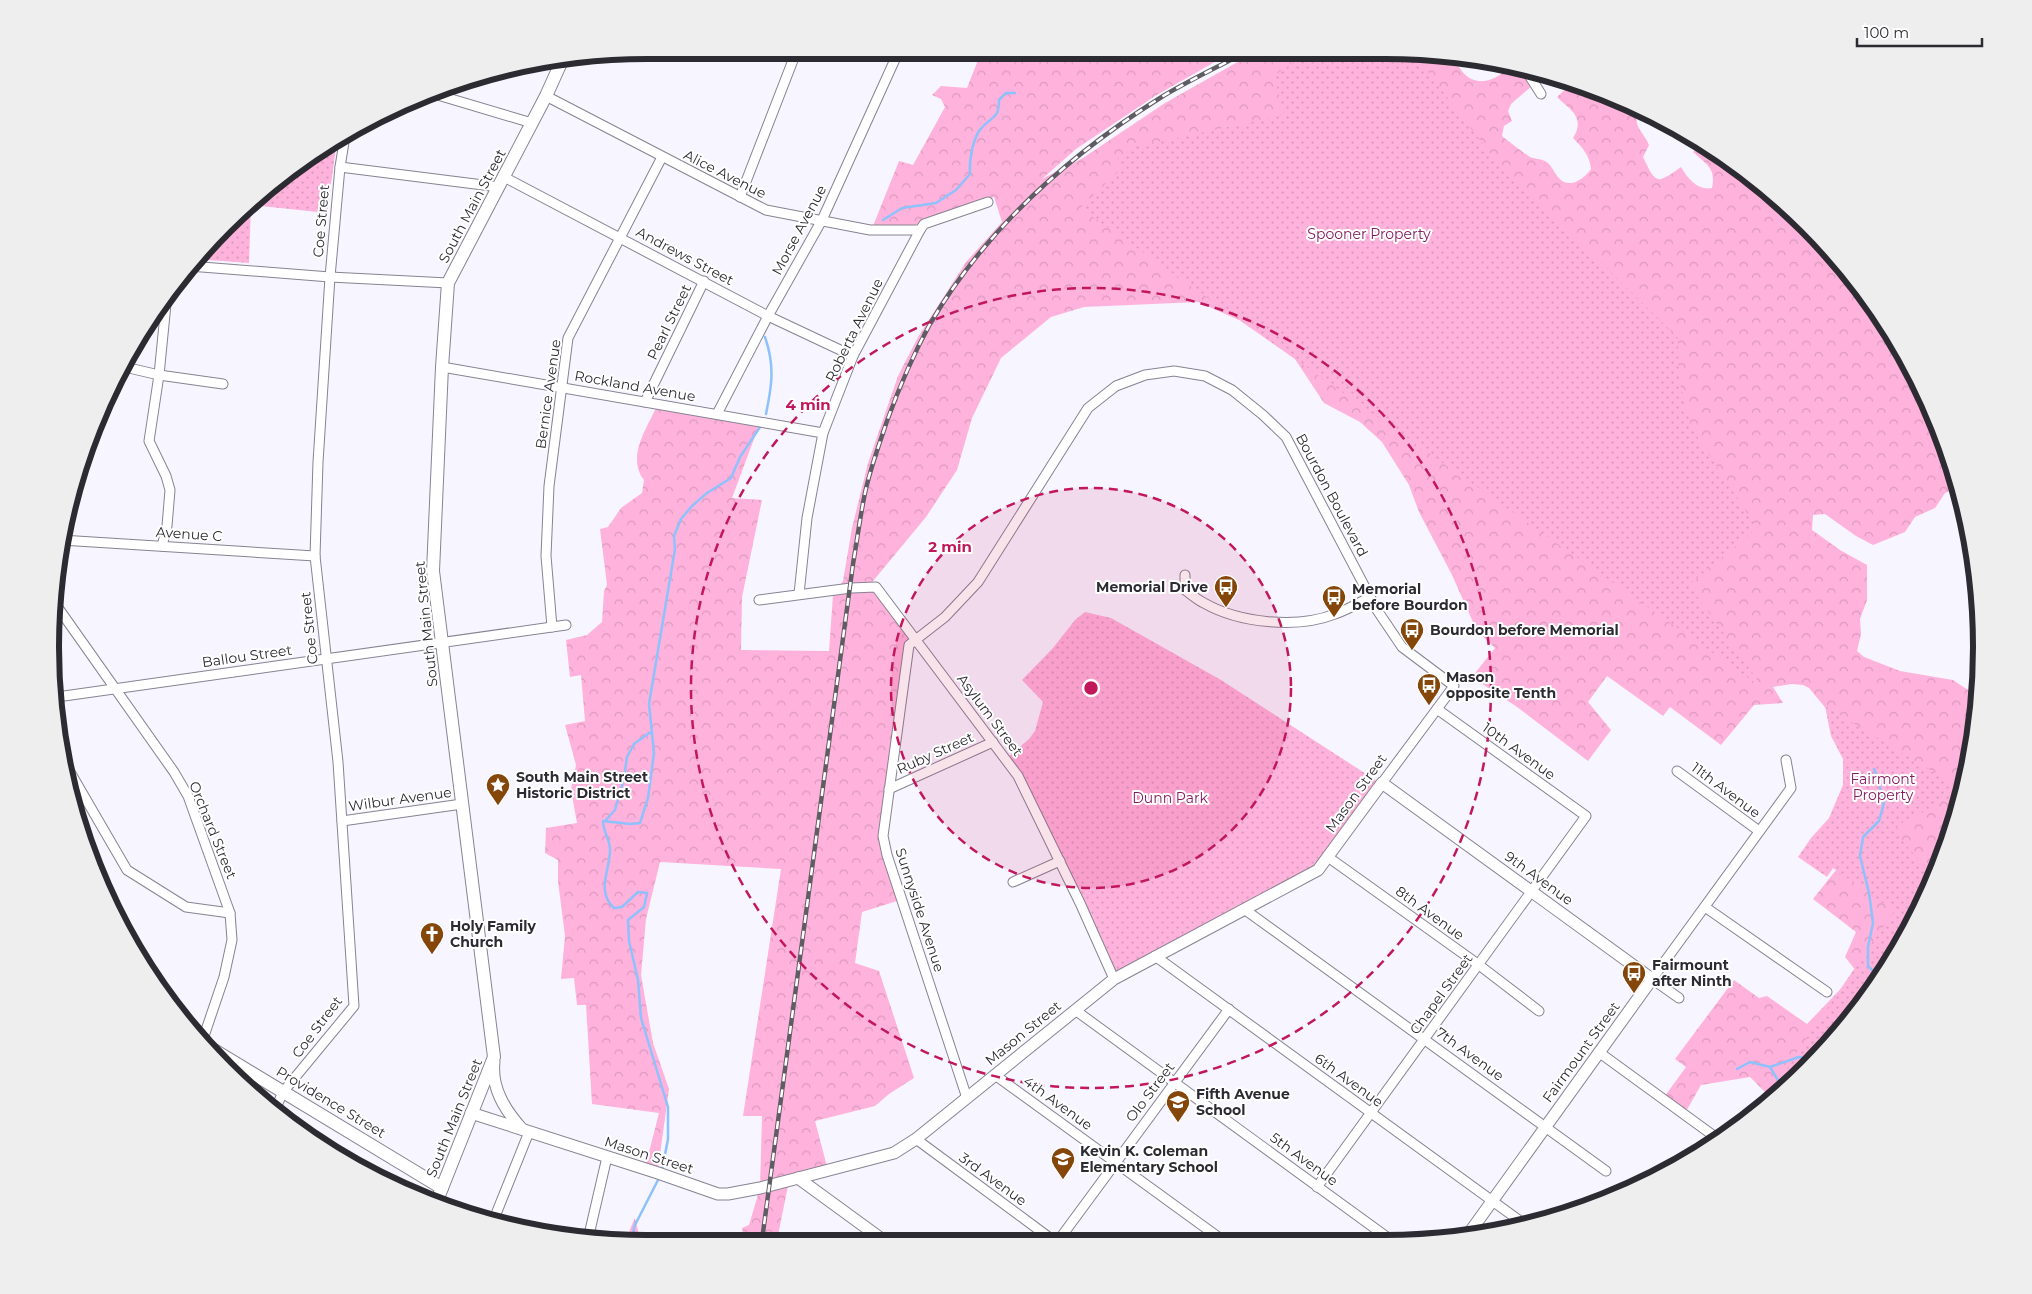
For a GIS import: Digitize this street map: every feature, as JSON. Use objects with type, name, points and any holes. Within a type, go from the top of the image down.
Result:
[{"type":"main road","name":"South Main Street","points":[[439,1196],[494,1057],[475,893],[433,571],[442,367],[448,283],[561,65]]},
{"type":"main road","name":"Providence Street","points":[[225,1056],[442,1188]]},
{"type":"street","points":[[740,197],[793,59]]},
{"type":"street","name":"Morse Avenue","points":[[717,414],[768,316],[822,220],[895,59]]},
{"type":"street","points":[[1530,77],[1541,94]]},
{"type":"street","points":[[442,96],[532,123]]},
{"type":"street","name":"Alice Avenue","points":[[546,96],[766,210],[870,230],[920,230],[924,224],[988,202]]},
{"type":"street","name":"Coe Street","points":[[277,1104],[283,1092],[354,1006],[334,723],[315,556],[318,462],[330,277],[344,144]]},
{"type":"street","name":"Bernice Avenue","points":[[552,627],[546,556],[549,486],[568,338],[662,157]]},
{"type":"street","points":[[340,167],[501,182]]},
{"type":"street","name":"Andrews Street","points":[[501,182],[620,238],[768,316],[853,356]]},
{"type":"street","name":"Roberta Avenue","points":[[799,594],[807,518],[823,433],[853,356],[920,230]]},
{"type":"street","points":[[199,267],[330,277],[448,283]]},
{"type":"street","name":"Pearl Street","points":[[644,402],[704,281]]},
{"type":"street","points":[[162,546],[167,526],[170,490],[166,476],[149,441],[165,310]]},
{"type":"street","name":"Rockland Avenue","points":[[442,367],[823,433]]},
{"type":"street","points":[[130,368],[158,375],[223,384]]},
{"type":"street","name":"Bourdon Boulevard","points":[[916,640],[945,617],[978,582],[1088,408],[1116,386],[1145,375],[1174,371],[1205,376],[1232,390],[1286,437],[1370,598],[1402,648],[1454,686]]},
{"type":"street","name":"Avenue C","points":[[69,541],[315,556]]},
{"type":"street","points":[[1185,574],[1185,590],[1204,603],[1234,615],[1265,622],[1299,622],[1334,615],[1370,598]]},
{"type":"street","name":"Asylum Street","points":[[758,600],[876,587],[1018,776],[1114,978]]},
{"type":"street","name":"Orchard Street","points":[[60,610],[174,772],[188,796],[230,913],[232,940],[224,977],[205,1035]]},
{"type":"street","name":"Ballou Street","points":[[61,696],[566,625]]},
{"type":"street","name":"Sunnyside Avenue","points":[[916,640],[909,645],[883,836],[887,855],[967,1098]]},
{"type":"street","name":"Mason Street","points":[[471,1113],[662,1174],[718,1194],[728,1194],[798,1178],[894,1152],[916,1139],[1114,978],[1318,870],[1454,686]]},
{"type":"street","name":"10th Avenue","points":[[1437,709],[1586,816]]},
{"type":"street","name":"Ruby Street","points":[[889,788],[993,742]]},
{"type":"street","name":"Fairmount Street","points":[[1473,1228],[1791,788],[1786,760]]},
{"type":"street","name":"11th Avenue","points":[[1677,771],[1759,832]]},
{"type":"street","points":[[74,779],[127,870],[186,907],[230,913]]},
{"type":"street","name":"9th Avenue","points":[[1382,783],[1679,998]]},
{"type":"street","name":"Wilbur Avenue","points":[[342,821],[462,804]]},
{"type":"street","name":"Chapel Street","points":[[1317,1187],[1586,816]]},
{"type":"street","name":"8th Avenue","points":[[1328,857],[1479,965],[1539,1011]]},
{"type":"street","points":[[1013,882],[1060,861]]},
{"type":"street","points":[[1705,907],[1827,992]]},
{"type":"street","name":"7th Avenue","points":[[1244,909],[1606,1171]]},
{"type":"street","name":"6th Avenue","points":[[1156,956],[1518,1220]]},
{"type":"street","name":"Olo Street","points":[[1062,1235],[1230,1009]]},
{"type":"street","name":"5th Avenue","points":[[1074,1010],[1384,1235]]},
{"type":"street","points":[[1600,1053],[1713,1135]]},
{"type":"street","points":[[494,1057],[492,1076],[496,1088],[502,1101],[526,1130],[495,1215]]},
{"type":"street","name":"4th Avenue","points":[[995,1075],[1215,1235]]},
{"type":"street","name":"3rd Avenue","points":[[916,1139],[1046,1235]]},
{"type":"street","points":[[590,1232],[607,1157]]},
{"type":"street","points":[[798,1178],[876,1235]]},
{"type":"green space","points":[[978,59],[1220,59],[1155,96],[1076,149],[1042,179],[1083,158],[1165,103],[1243,59],[1423,60],[1457,64],[1467,76],[1480,81],[1495,78],[1504,71],[1530,77],[1534,84],[1511,104],[1508,111],[1512,121],[1504,126],[1502,136],[1530,157],[1546,162],[1562,181],[1572,183],[1578,181],[1591,169],[1587,156],[1573,138],[1578,125],[1575,114],[1557,97],[1567,88],[1637,116],[1637,125],[1649,145],[1643,157],[1657,179],[1666,177],[1681,167],[1687,176],[1698,186],[1712,188],[1713,176],[1709,167],[1693,152],[1696,149],[1712,158],[1743,180],[1801,231],[1852,289],[1874,320],[1913,387],[1942,458],[1952,490],[1945,493],[1935,508],[1915,517],[1905,532],[1873,545],[1856,536],[1825,514],[1813,515],[1812,530],[1840,550],[1867,565],[1867,600],[1860,619],[1861,634],[1857,651],[1864,657],[1900,671],[1953,680],[1971,693],[1968,724],[1962,762],[1942,836],[1913,907],[1874,974],[1852,1005],[1801,1063],[1767,1094],[1750,1077],[1701,1085],[1684,1115],[1662,1100],[1686,1067],[1675,1059],[1734,980],[1759,998],[1767,996],[1807,1024],[1857,972],[1845,957],[1856,932],[1813,899],[1836,870],[1845,802],[1852,784],[1833,720],[1824,706],[1809,688],[1803,685],[1791,684],[1773,687],[1783,703],[1754,705],[1721,745],[1670,707],[1663,716],[1607,676],[1588,702],[1611,730],[1588,761],[1517,707],[1472,677],[1495,648],[1477,631],[1452,575],[1419,512],[1409,485],[1382,442],[1360,422],[1324,403],[1289,350],[1263,323],[1239,320],[1198,302],[1084,307],[1051,317],[1001,358],[972,418],[957,470],[926,517],[864,592],[881,590],[917,638],[908,645],[882,839],[897,901],[862,912],[855,963],[879,971],[914,1078],[889,1094],[875,1106],[815,1121],[829,1174],[788,1186],[778,1235],[743,1235],[742,1228],[749,1225],[760,1188],[762,1116],[743,1116],[781,869],[660,862],[646,919],[641,975],[653,1043],[669,1089],[658,1169],[646,1164],[659,1113],[592,1104],[586,1005],[577,1005],[574,978],[561,979],[565,936],[558,881],[558,860],[545,853],[546,828],[577,823],[571,790],[576,765],[565,725],[585,721],[581,675],[570,677],[566,640],[587,635],[602,622],[604,591],[607,585],[600,529],[608,527],[621,508],[642,493],[644,480],[637,462],[638,452],[644,433],[657,406],[760,423],[732,498],[762,500],[742,597],[741,650],[829,651],[833,595],[843,581],[852,528],[868,463],[898,376],[918,337],[966,262],[1002,222],[994,197],[915,225],[873,226],[899,161],[913,165],[945,107],[941,99],[932,95],[941,86],[967,88]]},
{"type":"green space","name":"Spooner Property","points":[[1298,59],[1419,60],[1489,152],[1678,338],[1679,380],[1691,427],[1757,528],[1689,585],[1764,689],[1080,208],[1121,169],[1114,161],[1134,147],[1284,115],[1274,76]]},
{"type":"green space","points":[[336,148],[327,213],[258,206],[289,180]]},
{"type":"green space","points":[[251,213],[249,263],[204,260]]},
{"type":"green space","name":"Dunn Park","points":[[1085,612],[1111,618],[1221,680],[1380,783],[1314,868],[1114,974],[1006,759],[1029,739],[1035,731],[1043,702],[1022,680],[1053,648],[1075,620]]},
{"type":"green space","name":"Fairmont Property","points":[[1825,706],[1956,786],[1954,797],[1892,828],[1928,872],[1913,907],[1874,974],[1827,1035],[1786,1077],[1784,1075],[1791,1061],[1894,911],[1833,868],[1827,877],[1798,857],[1811,838],[1829,818],[1843,785],[1843,759],[1831,736]]},
{"type":"green space","points":[[635,1218],[639,1235],[629,1235]]},
{"type":"waterway","points":[[883,220],[902,208],[936,203],[956,190],[970,174],[974,141],[979,131],[996,115],[999,100],[1006,93],[1015,93]]},
{"type":"waterway","points":[[765,337],[772,376],[766,414]]},
{"type":"waterway","points":[[662,1170],[668,1139],[668,1107],[641,1018],[638,980],[629,941],[628,920],[644,907],[647,893],[638,892],[622,907],[614,908],[608,901],[605,879],[610,848],[603,821],[630,824],[640,823],[648,798],[654,753],[649,704],[675,549],[674,536],[681,519],[692,506],[707,493],[731,478],[740,457],[760,427]]},
{"type":"waterway","points":[[605,821],[615,810],[624,778],[627,757],[634,744],[649,733],[652,733]]},
{"type":"waterway","points":[[1874,769],[1884,803],[1879,821],[1863,837],[1860,856],[1869,893],[1873,923],[1868,947],[1868,966],[1875,973]]},
{"type":"waterway","points":[[1737,1069],[1750,1062],[1770,1067],[1799,1057],[1805,1058]]},
{"type":"waterway","points":[[1770,1067],[1780,1083]]},
{"type":"waterway","points":[[633,1235],[634,1227],[659,1178]]},
{"type":"railway","points":[[763,1235],[853,564],[867,484],[896,396],[930,324],[976,257],[1003,226],[1032,197],[1093,144],[1160,98],[1232,59]]},
{"type":"place","name":"Memorial Drive","points":[[1226,608]]},
{"type":"place","name":"Memorial before Bourdon","points":[[1334,618]]},
{"type":"place","name":"Bourdon before Memorial","points":[[1412,651]]},
{"type":"place","name":"Mason opposite Tenth","points":[[1429,706]]},
{"type":"place","name":"South Main Street Historic District","points":[[498,806]]},
{"type":"place","name":"Holy Family Church","points":[[432,955]]},
{"type":"place","name":"Fairmount after Ninth","points":[[1634,994]]},
{"type":"place","name":"Fifth Avenue School","points":[[1178,1123]]},
{"type":"place","name":"Kevin K. Coleman Elementary School","points":[[1063,1180]]}]
